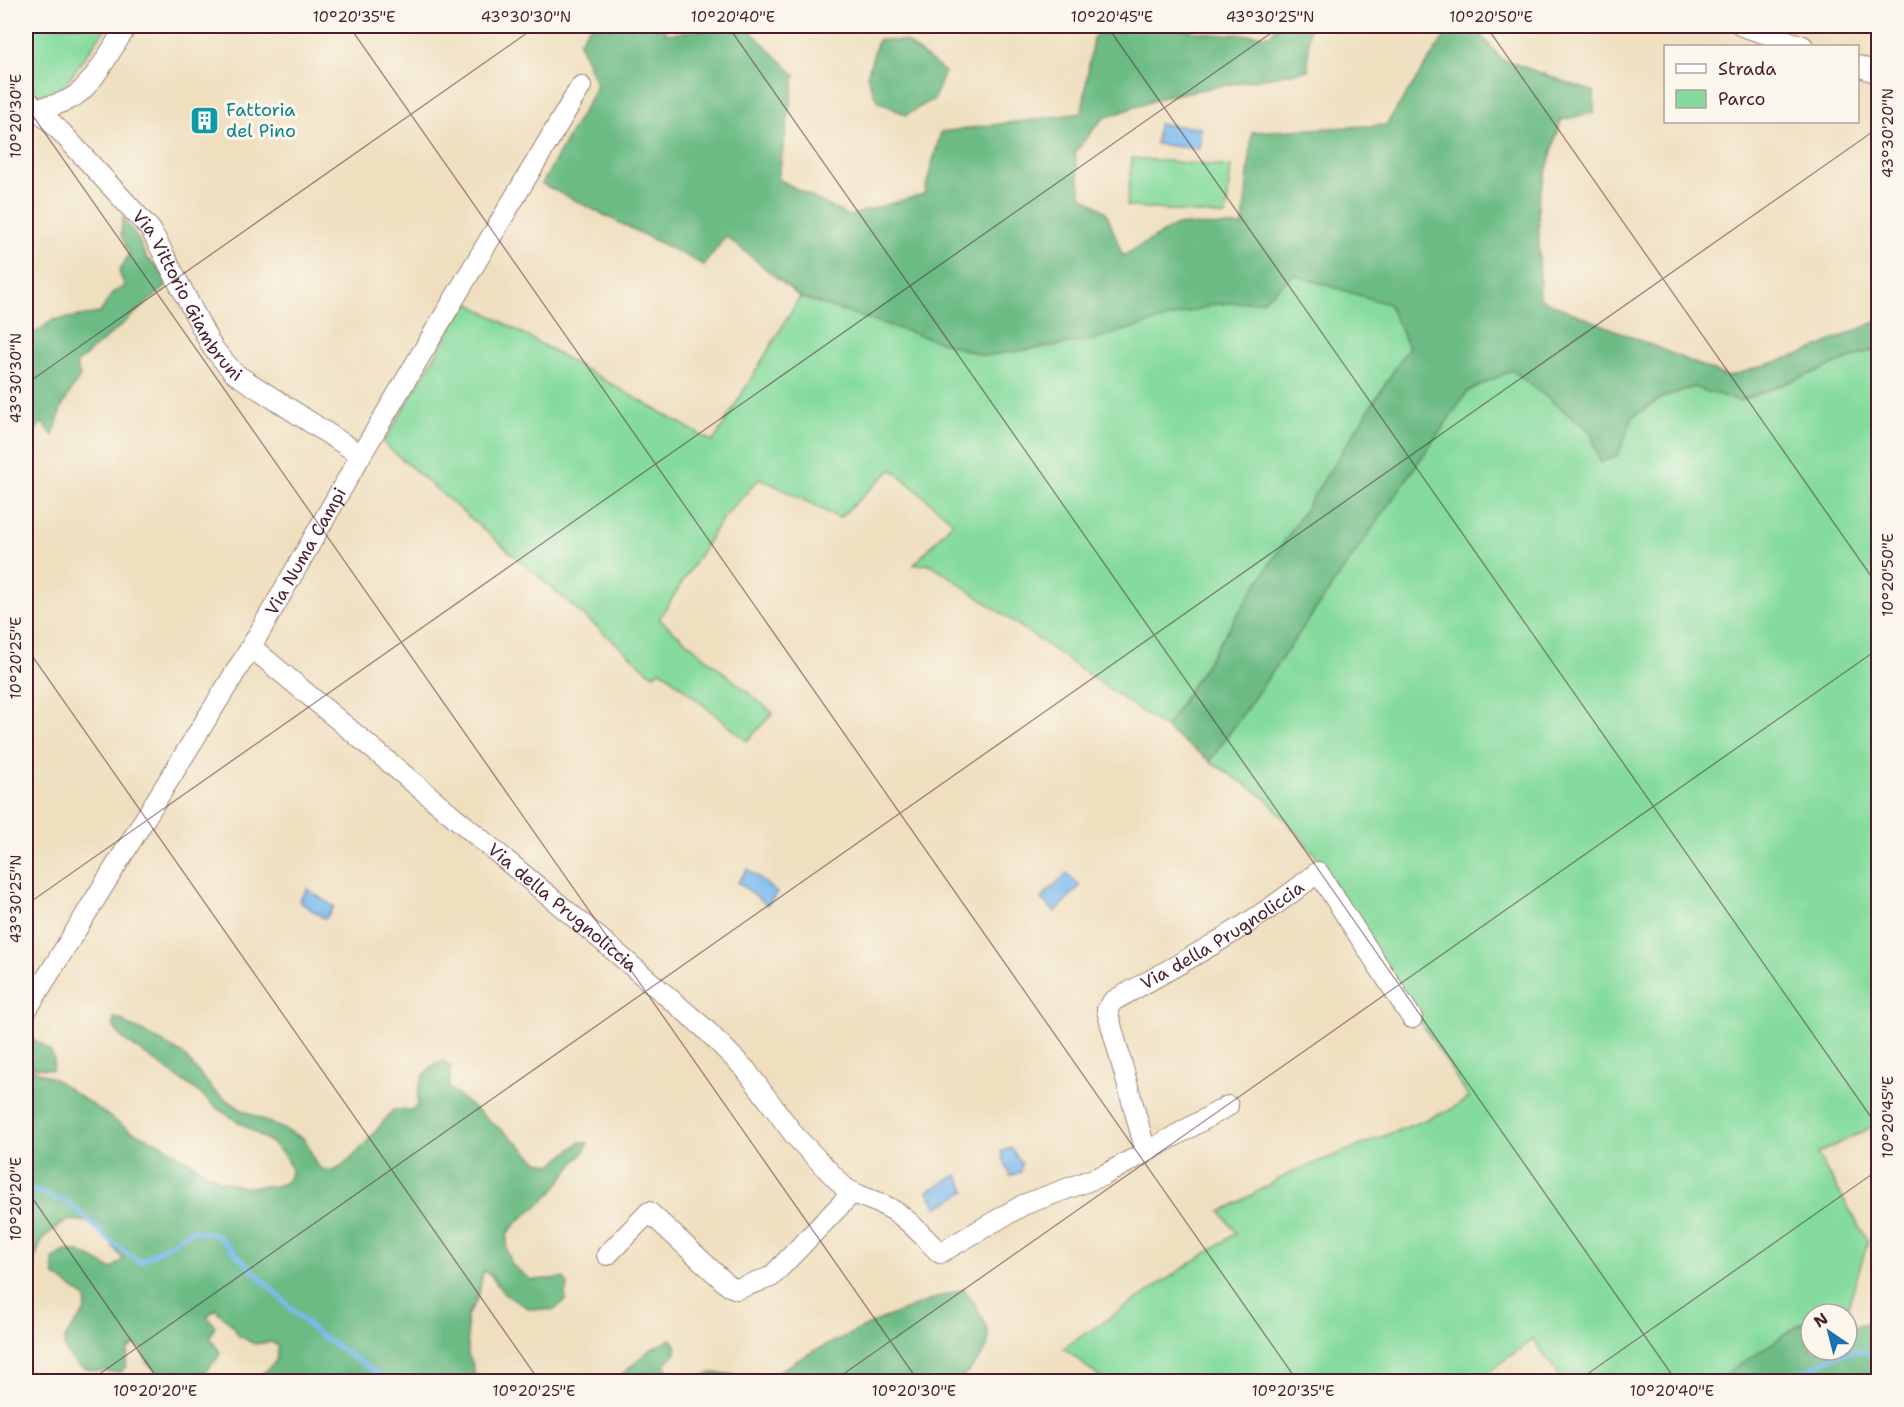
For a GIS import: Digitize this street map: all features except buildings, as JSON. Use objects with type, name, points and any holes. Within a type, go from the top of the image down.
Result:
[{"type":"street","points":[[31,104],[51,107],[79,93],[127,26]]},
{"type":"street","points":[[1742,26],[1800,45]]},
{"type":"street","points":[[1859,67],[1878,73]]},
{"type":"street","name":"Via Numa Campi","points":[[26,1011],[251,647],[361,455],[580,86]]},
{"type":"street","name":"Via Vittorio Giambruni","points":[[31,104],[62,133],[151,230],[212,347],[234,373],[361,455]]},
{"type":"street","name":"Via della Prugnoliccia","points":[[251,647],[598,937],[702,1027],[746,1070],[795,1136],[844,1187],[852,1193],[870,1198],[893,1210],[940,1253],[1023,1205],[1104,1175],[1228,1107]]},
{"type":"street","name":"Via della Prugnoliccia","points":[[1146,1152],[1107,1010],[1113,1001],[1206,948],[1291,894],[1318,872],[1412,1018]]},
{"type":"street","points":[[607,1255],[649,1212],[729,1286],[738,1289],[771,1277],[852,1193]]},
{"type":"green space","points":[[26,26],[107,26],[62,89],[52,96],[34,95],[26,91]]},
{"type":"green space","points":[[590,26],[668,26],[665,34],[745,26],[795,75],[778,179],[848,216],[924,194],[941,132],[1082,113],[1093,38],[1106,26],[1170,28],[1213,34],[1271,35],[1276,26],[1309,26],[1308,70],[1166,96],[1102,119],[1075,152],[1081,195],[1106,212],[1123,256],[1176,225],[1243,226],[1252,132],[1386,125],[1449,30],[1477,30],[1501,59],[1594,92],[1594,113],[1561,120],[1538,200],[1540,299],[1728,377],[1804,353],[1878,321],[1878,348],[1739,401],[1693,387],[1663,397],[1633,416],[1618,455],[1600,463],[1591,432],[1512,370],[1468,391],[1210,761],[1165,728],[1409,347],[1388,304],[1294,275],[1262,301],[1216,304],[1092,340],[985,356],[800,297],[726,236],[704,265],[542,184],[597,86],[579,42]]},
{"type":"green space","points":[[878,40],[905,41],[945,72],[934,99],[906,115],[877,101],[867,76]]},
{"type":"green space","points":[[1132,158],[1231,167],[1226,216],[1127,206]]},
{"type":"green space","points":[[123,217],[139,241],[147,259],[156,265],[169,284],[76,364],[80,376],[62,406],[53,435],[41,422],[26,448],[26,340],[53,320],[100,313],[113,292],[125,287],[119,272],[129,254],[121,235]]},
{"type":"green space","points":[[1294,275],[1388,304],[1409,347],[1165,728],[931,564],[914,565],[953,522],[892,469],[839,518],[760,478],[722,519],[659,619],[773,713],[747,741],[661,670],[653,675],[383,443],[467,302],[713,442],[800,297],[985,356],[1092,340],[1216,304],[1262,301]]},
{"type":"green space","points":[[1878,348],[1878,1124],[1817,1154],[1868,1241],[1849,1302],[1799,1302],[1799,1339],[1719,1382],[1563,1381],[1533,1339],[1476,1382],[1104,1381],[1064,1348],[1236,1233],[1221,1212],[1290,1173],[1450,1110],[1469,1098],[1314,853],[1266,798],[1210,761],[1468,391],[1512,370],[1591,432],[1600,463],[1618,455],[1633,416],[1663,397],[1693,387],[1740,401]]},
{"type":"green space","points":[[114,1018],[122,1020],[129,1026],[182,1053],[216,1093],[242,1110],[303,1138],[316,1164],[325,1170],[335,1170],[351,1159],[393,1110],[411,1110],[418,1105],[423,1077],[437,1063],[444,1061],[451,1067],[449,1088],[537,1161],[552,1165],[580,1142],[588,1143],[585,1151],[555,1189],[518,1221],[507,1234],[507,1249],[512,1265],[531,1280],[564,1278],[568,1285],[565,1293],[566,1300],[554,1310],[530,1309],[504,1294],[490,1274],[483,1271],[476,1300],[467,1315],[468,1355],[476,1381],[261,1381],[263,1373],[276,1361],[278,1346],[271,1342],[255,1344],[239,1336],[231,1324],[215,1309],[207,1317],[215,1326],[210,1338],[220,1352],[217,1359],[199,1378],[203,1381],[165,1381],[146,1361],[142,1349],[135,1345],[128,1350],[126,1366],[121,1372],[83,1368],[71,1359],[64,1346],[64,1341],[85,1310],[86,1298],[54,1275],[53,1260],[67,1251],[75,1251],[112,1269],[123,1259],[100,1230],[88,1222],[72,1220],[64,1222],[43,1238],[30,1270],[26,1268],[26,1067],[56,1080],[129,1130],[163,1145],[218,1180],[244,1187],[276,1186],[285,1183],[290,1177],[291,1168],[283,1154],[272,1143],[218,1109],[196,1090],[123,1039],[113,1026]]},
{"type":"green space","points":[[26,1036],[47,1048],[51,1053],[54,1063],[52,1070],[26,1066]]},
{"type":"green space","points":[[964,1289],[986,1326],[988,1342],[981,1358],[959,1381],[682,1381],[713,1373],[747,1376],[774,1374],[812,1352],[882,1319]]},
{"type":"green space","points":[[1878,1313],[1878,1381],[1872,1381],[1867,1373],[1842,1379],[1827,1378],[1827,1381],[1717,1381],[1799,1325],[1799,1362],[1859,1362],[1859,1325]]},
{"type":"green space","points":[[671,1339],[676,1345],[676,1353],[665,1364],[672,1381],[615,1381],[648,1351]]},
{"type":"water","points":[[1158,124],[1201,128],[1199,149],[1156,144]]},
{"type":"water","points":[[748,869],[777,893],[767,905],[738,882]]},
{"type":"water","points":[[1067,873],[1080,886],[1055,912],[1041,899]]},
{"type":"water","points":[[307,889],[334,907],[325,919],[299,901]]},
{"type":"water","points":[[1011,1148],[1022,1164],[1021,1172],[1010,1176],[1001,1152]]},
{"type":"water","points":[[957,1175],[966,1191],[937,1208],[928,1191]]},
{"type":"waterway","points":[[26,1188],[69,1203],[115,1245],[140,1262],[193,1230],[217,1235],[314,1331],[390,1382]]},
{"type":"waterway","points":[[1788,1382],[1823,1362],[1852,1351],[1878,1356]]},
{"type":"place","name":"Fattoria del Pino","points":[[205,120]]}]
